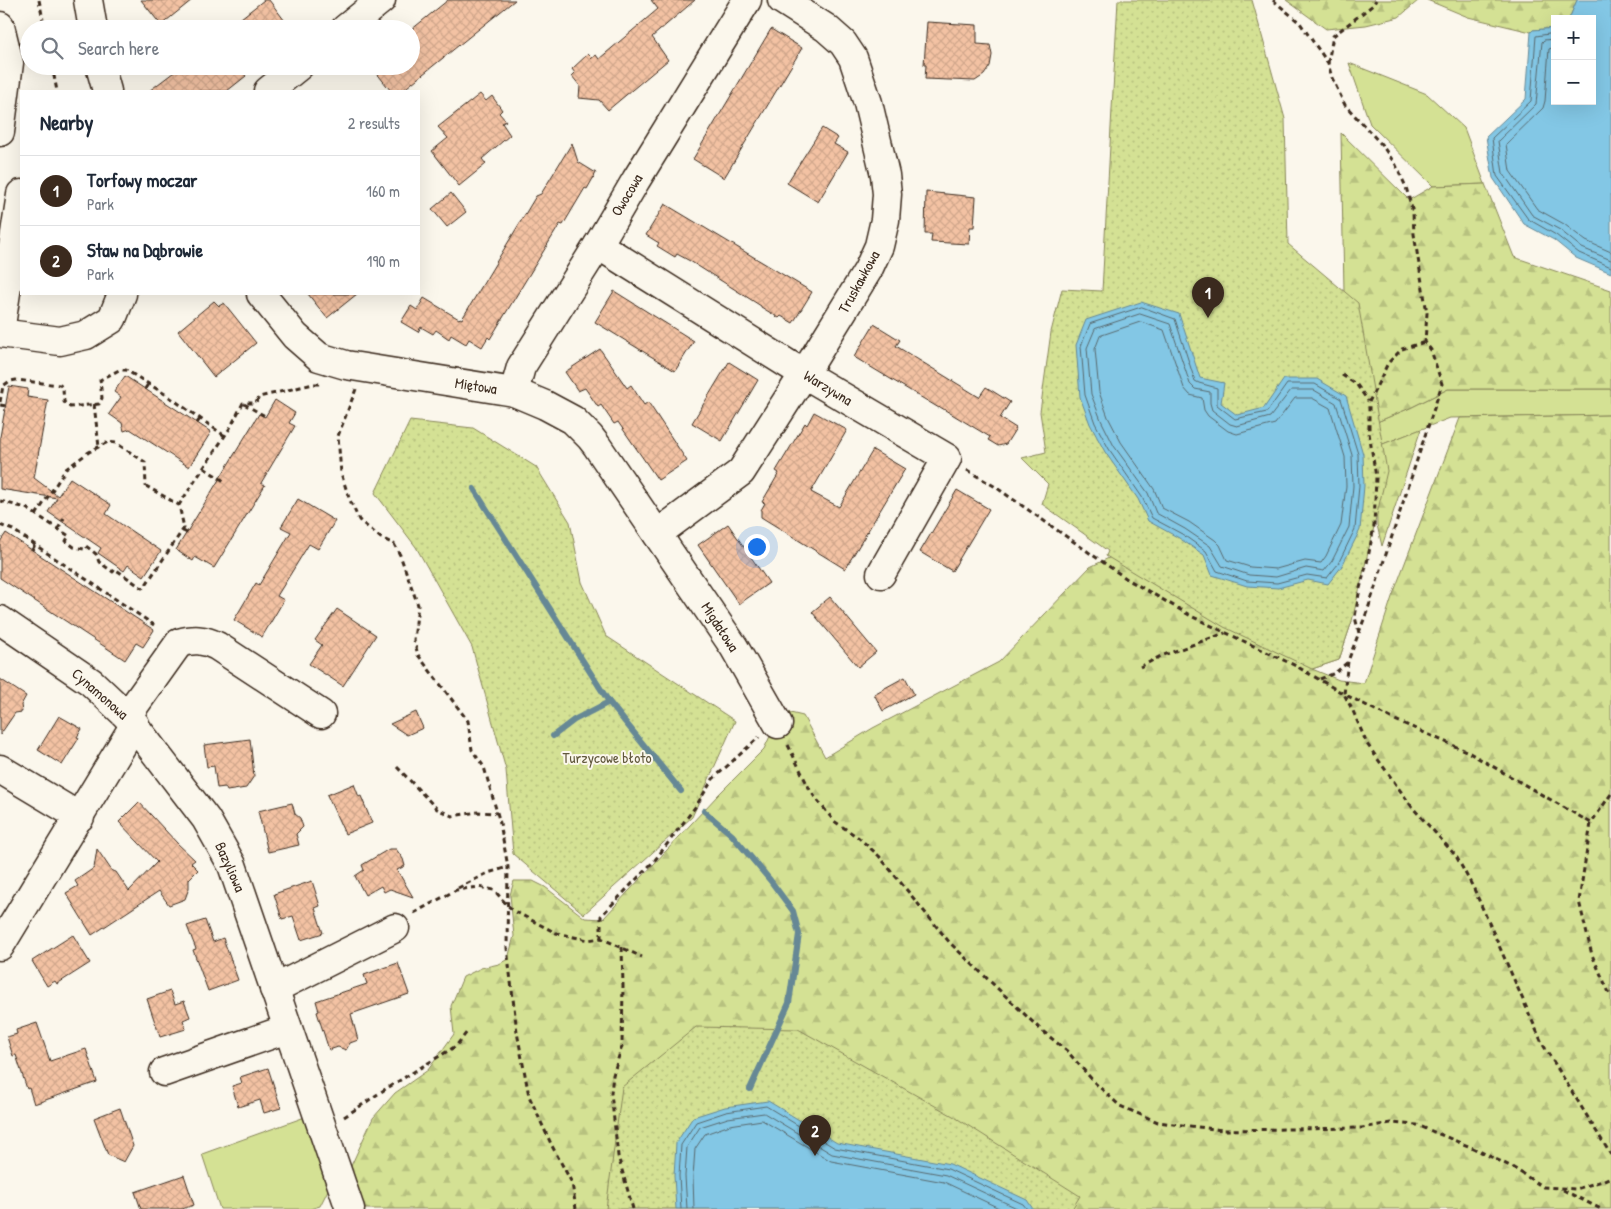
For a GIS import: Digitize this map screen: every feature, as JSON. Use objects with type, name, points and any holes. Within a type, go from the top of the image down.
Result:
[{"type":"street","points":[[88,0],[91,20]]},
{"type":"street","points":[[356,20],[381,0]]},
{"type":"street","name":"Owocowa","points":[[514,392],[521,367],[598,245],[747,0]]},
{"type":"street","name":"Truskawkowa","points":[[657,534],[741,472],[868,270],[879,246],[885,220],[887,194],[885,175],[868,103],[853,58],[843,43],[826,28],[782,0]]},
{"type":"street","points":[[0,26],[9,63],[20,90]]},
{"type":"street","points":[[0,132],[9,63]]},
{"type":"street","points":[[103,75],[107,90]]},
{"type":"street","points":[[269,90],[288,75]]},
{"type":"street","points":[[20,201],[0,332],[60,341],[86,335],[112,319],[122,295]]},
{"type":"street","name":"Warzywna","points":[[598,245],[804,374],[947,458]]},
{"type":"street","name":"Miętowa","points":[[262,295],[295,336],[319,357],[346,365],[514,392],[546,405],[572,420],[590,437],[657,534]]},
{"type":"street","points":[[881,574],[947,458]]},
{"type":"street","name":"Migdałowa","points":[[657,534],[734,647],[778,724]]},
{"type":"street","name":"Cynamonowa","points":[[0,620],[91,682],[131,720],[80,817],[0,946]]},
{"type":"street","points":[[131,720],[179,643],[191,640],[207,640],[321,714]]},
{"type":"street","name":"Bazyliowa","points":[[131,720],[206,819],[232,865],[350,1209]]},
{"type":"street","points":[[0,768],[80,817]]},
{"type":"street","points":[[274,990],[395,928]]},
{"type":"street","points":[[164,1072],[287,1029]]},
{"type":"path","points":[[39,0],[43,20]]},
{"type":"path","points":[[1273,0],[1300,23],[1328,64],[1332,78],[1345,106],[1381,144],[1396,165],[1414,214],[1414,234],[1427,313],[1425,342],[1430,350],[1442,384],[1421,451],[1348,661],[1344,694],[1367,744],[1412,807],[1456,856],[1474,890],[1542,1043],[1611,1155]]},
{"type":"path","points":[[1328,64],[1332,36],[1373,5],[1376,0]]},
{"type":"path","points":[[54,75],[57,90]]},
{"type":"path","points":[[1359,633],[1355,617],[1374,526],[1376,477],[1369,433],[1368,402],[1388,362],[1402,349],[1425,342]]},
{"type":"path","points":[[362,367],[355,393],[338,436],[341,473],[348,498],[359,520],[381,538],[394,544],[400,555],[418,605],[414,640],[418,655],[468,720],[472,750],[484,767],[500,823],[508,867],[507,948],[517,1032],[529,1096],[552,1146],[572,1183],[576,1209]]},
{"type":"path","points":[[6,406],[0,404],[3,386],[10,381],[16,380],[60,385],[63,389],[64,402],[70,407],[98,404],[102,398],[100,380],[119,370],[126,370],[225,436]]},
{"type":"path","points":[[1342,374],[1357,385],[1368,402]]},
{"type":"path","points":[[145,389],[148,384]]},
{"type":"path","points":[[243,404],[256,403],[258,397],[314,384],[329,385]]},
{"type":"path","points":[[94,404],[99,447]]},
{"type":"path","points":[[243,404],[266,416]]},
{"type":"path","points":[[0,501],[26,508],[69,536],[66,541],[80,549],[84,549],[86,546],[96,554],[99,562],[113,572],[115,569],[120,571],[142,588],[183,530],[179,505],[225,436],[243,404]]},
{"type":"path","points":[[197,423],[200,419]]},
{"type":"path","points":[[36,515],[66,469],[88,452],[108,442],[116,442],[145,462],[146,486],[179,505]]},
{"type":"path","points":[[947,458],[994,486],[1127,579],[1193,617],[1296,666],[1344,694],[1393,719],[1466,751],[1591,823]]},
{"type":"path","points":[[203,468],[224,481]]},
{"type":"path","points":[[58,529],[64,518]]},
{"type":"path","points":[[0,525],[13,530],[134,615],[154,625]]},
{"type":"path","points":[[183,530],[191,536]]},
{"type":"path","points":[[32,550],[35,545]]},
{"type":"path","points":[[80,582],[83,578]]},
{"type":"path","points":[[1140,667],[1162,656],[1226,633]]},
{"type":"path","points":[[1319,680],[1335,673],[1348,661]]},
{"type":"path","points":[[601,938],[601,916],[655,860],[696,806],[712,778],[746,747],[778,724],[811,792],[834,821],[860,838],[879,856],[950,943],[1039,1028],[1068,1052],[1095,1083],[1120,1106],[1158,1122],[1222,1130],[1362,1128],[1391,1123],[1417,1125],[1465,1144],[1504,1163],[1543,1187],[1576,1190],[1602,1182],[1611,1177]]},
{"type":"path","points":[[397,767],[437,809],[452,816],[478,812],[497,813]]},
{"type":"path","points":[[1611,794],[1591,823],[1579,901],[1592,955],[1611,997]]},
{"type":"path","points":[[395,928],[420,909],[488,873],[508,867]]},
{"type":"path","points":[[456,890],[479,887],[494,890],[507,906],[556,934],[588,940],[601,938],[642,957]]},
{"type":"path","points":[[622,947],[622,1046],[613,1075],[611,1092],[618,1156],[634,1209]]},
{"type":"path","points":[[323,1131],[384,1090],[456,1046],[467,1032]]},
{"type":"path","points":[[1560,1188],[1601,1209]]},
{"type":"green space","points":[[1118,0],[1252,0],[1285,119],[1288,244],[1358,303],[1387,471],[1352,621],[1339,660],[1312,669],[1224,627],[1106,556],[1108,551],[1042,504],[1048,484],[1022,458],[1046,452],[1040,412],[1051,332],[1062,289],[1102,291]]},
{"type":"green space","points":[[1286,0],[1419,0],[1399,17],[1366,25],[1326,29]]},
{"type":"green space","points":[[1427,0],[1577,0],[1571,15],[1551,15],[1551,28],[1533,30],[1531,32],[1468,17]]},
{"type":"green space","points":[[1349,63],[1427,94],[1464,128],[1485,184],[1433,186],[1370,124]]},
{"type":"green space","points":[[1341,133],[1409,200],[1433,186],[1485,184],[1514,257],[1611,290],[1611,389],[1448,389],[1410,408],[1358,430],[1346,396]]},
{"type":"green space","points":[[1448,389],[1611,389],[1611,415],[1450,418],[1365,451],[1358,430],[1410,408]]},
{"type":"green space","points":[[1611,415],[1611,1209],[361,1209],[351,1166],[373,1118],[395,1093],[428,1070],[454,1034],[451,1006],[463,977],[481,968],[499,964],[508,959],[514,936],[510,895],[514,881],[533,881],[545,887],[585,918],[603,919],[717,796],[764,749],[782,711],[803,716],[825,757],[873,728],[999,662],[1090,567],[1159,534],[1253,619],[1352,621],[1339,660],[1312,669],[1339,680],[1364,683],[1392,597],[1460,418]]},
{"type":"green space","name":"Turzycowe błoto","points":[[410,421],[473,428],[536,467],[570,522],[582,582],[606,636],[735,721],[692,817],[584,914],[513,854],[506,770],[472,647],[416,547],[375,493]]},
{"type":"green space","points":[[1421,429],[1382,546],[1377,525],[1376,483],[1365,451]]},
{"type":"green space","points":[[696,1027],[798,1029],[953,1116],[1080,1196],[1072,1209],[606,1209],[622,1087]]},
{"type":"green space","points":[[305,1117],[329,1188],[320,1206],[310,1209],[220,1209],[202,1154]]},
{"type":"water","points":[[1577,0],[1609,0],[1611,7],[1611,273],[1576,258],[1554,240],[1524,224],[1493,178],[1486,137],[1526,99],[1531,32],[1533,30],[1551,28],[1551,105],[1596,105],[1596,15],[1571,15]]},
{"type":"water","points":[[1141,302],[1179,314],[1200,378],[1224,383],[1221,403],[1237,415],[1264,408],[1284,379],[1317,379],[1346,396],[1363,454],[1364,486],[1360,530],[1342,566],[1328,584],[1308,580],[1278,588],[1247,586],[1212,575],[1204,555],[1179,538],[1148,521],[1138,499],[1105,452],[1090,424],[1080,397],[1076,345],[1086,320]]},
{"type":"water","points":[[768,1101],[837,1143],[950,1164],[1027,1200],[1033,1209],[676,1209],[674,1176],[676,1143],[693,1117],[725,1107]]},
{"type":"building","points":[[141,0],[192,0],[167,20],[157,20]]},
{"type":"building","points":[[264,0],[269,0],[284,20],[238,20]]},
{"type":"building","points":[[448,0],[515,0],[403,90],[390,90],[378,75],[420,75],[420,23]]},
{"type":"building","points":[[651,0],[695,0],[652,37],[668,60],[608,110],[599,100],[579,98],[580,86],[572,76],[575,73],[572,69],[588,54],[592,58],[596,55],[599,59],[658,9]]},
{"type":"building","points":[[927,22],[977,25],[977,44],[990,45],[992,55],[990,66],[984,75],[975,81],[925,79]]},
{"type":"building","points":[[771,29],[802,48],[724,178],[693,159]]},
{"type":"building","points":[[170,75],[246,76],[228,90],[150,90]]},
{"type":"building","points":[[480,94],[486,101],[492,96],[502,110],[499,113],[506,121],[502,123],[510,135],[482,159],[486,164],[459,186],[432,151],[448,138],[438,127]]},
{"type":"building","points":[[822,128],[838,138],[834,144],[848,152],[818,202],[787,183]]},
{"type":"building","points":[[572,143],[578,162],[596,173],[563,225],[560,224],[490,339],[488,337],[482,347],[469,339],[466,344],[451,335],[449,339],[436,330],[433,334],[421,327],[418,332],[401,322],[411,306],[417,310],[424,298],[462,319],[536,196],[541,194]]},
{"type":"building","points":[[926,192],[976,197],[974,227],[970,227],[969,244],[931,242],[932,234],[925,234]]},
{"type":"building","points":[[451,193],[466,212],[447,227],[432,209]]},
{"type":"building","points":[[665,204],[812,292],[793,323],[781,316],[779,318],[690,261],[677,254],[675,257],[657,246],[659,243],[646,235]]},
{"type":"building","points":[[614,291],[694,341],[675,371],[595,322]]},
{"type":"building","points":[[309,295],[356,295],[327,318]]},
{"type":"building","points":[[214,301],[219,306],[224,303],[256,343],[214,377],[178,331]]},
{"type":"building","points":[[874,324],[900,340],[896,346],[979,397],[986,387],[1010,402],[1000,418],[1016,428],[1006,444],[998,446],[988,440],[990,437],[854,357]]},
{"type":"building","points":[[600,349],[627,388],[631,385],[644,405],[648,402],[687,461],[658,480],[618,422],[614,424],[601,405],[598,407],[585,388],[578,391],[565,372]]},
{"type":"building","points":[[729,362],[758,380],[722,441],[692,423]]},
{"type":"building","points":[[125,376],[211,432],[189,467],[130,429],[124,431],[122,423],[109,414],[121,397],[114,392]]},
{"type":"building","points":[[9,386],[28,389],[27,397],[48,400],[34,478],[58,496],[70,478],[111,505],[106,514],[161,551],[144,576],[128,565],[124,571],[98,553],[101,548],[48,512],[57,498],[0,489],[0,437]]},
{"type":"building","points":[[275,400],[295,413],[289,423],[295,426],[261,483],[265,485],[214,568],[195,557],[193,561],[176,550],[259,414],[265,417]]},
{"type":"building","points":[[814,412],[847,430],[811,492],[839,507],[873,450],[905,469],[845,569],[761,517],[761,510],[765,503],[762,502],[779,473],[776,471],[805,423],[807,425]]},
{"type":"building","points":[[957,490],[989,509],[952,571],[920,552]]},
{"type":"building","points":[[298,499],[335,521],[318,549],[309,544],[277,596],[284,600],[262,637],[234,620],[256,583],[259,585],[291,532],[281,527]]},
{"type":"building","points":[[728,524],[769,583],[739,604],[698,545]]},
{"type":"building","points":[[6,533],[154,630],[143,647],[136,643],[125,660],[0,578],[0,542]]},
{"type":"building","points":[[830,597],[876,652],[858,667],[812,612]]},
{"type":"building","points":[[337,609],[376,635],[343,686],[309,664],[322,645],[315,640]]},
{"type":"building","points":[[905,677],[914,694],[883,711],[874,694]]},
{"type":"building","points":[[0,679],[26,696],[21,705],[22,712],[15,713],[0,735]]},
{"type":"building","points":[[416,712],[423,728],[407,735],[390,724]]},
{"type":"building","points":[[59,716],[82,729],[77,737],[79,738],[62,765],[38,750]]},
{"type":"building","points":[[250,739],[254,776],[246,788],[227,791],[225,787],[217,788],[214,766],[207,767],[204,745]]},
{"type":"building","points":[[354,784],[372,823],[345,834],[327,795]]},
{"type":"building","points":[[139,802],[195,860],[191,863],[198,870],[189,879],[189,888],[185,899],[169,905],[159,891],[92,935],[66,893],[78,886],[75,881],[94,868],[97,849],[129,891],[157,862],[119,822]]},
{"type":"building","points":[[292,803],[295,814],[300,818],[303,827],[296,834],[299,845],[268,852],[258,811]]},
{"type":"building","points":[[389,849],[396,849],[403,859],[405,866],[397,870],[413,897],[390,889],[384,892],[381,886],[365,895],[355,876],[364,870],[362,865]]},
{"type":"building","points":[[312,881],[320,906],[315,908],[323,933],[301,940],[293,916],[282,919],[274,894]]},
{"type":"building","points":[[205,920],[213,942],[223,938],[238,980],[208,991],[193,950],[196,949],[187,926]]},
{"type":"building","points":[[73,935],[90,963],[57,984],[55,981],[47,986],[32,961]]},
{"type":"building","points":[[398,963],[409,994],[351,1014],[358,1040],[350,1043],[346,1050],[338,1047],[329,1050],[317,1012],[319,1011],[316,1001],[367,984],[364,975]]},
{"type":"building","points":[[170,991],[175,1004],[184,1001],[190,1017],[183,1020],[186,1029],[160,1037],[147,999]]},
{"type":"building","points":[[37,1023],[50,1061],[86,1049],[97,1082],[34,1104],[16,1055],[13,1056],[7,1037],[17,1034],[16,1030]]},
{"type":"building","points":[[268,1068],[281,1108],[264,1113],[260,1100],[238,1107],[232,1086],[242,1083],[240,1077]]},
{"type":"building","points":[[120,1108],[133,1146],[124,1162],[108,1155],[94,1118]]},
{"type":"building","points":[[184,1175],[194,1205],[182,1209],[141,1209],[135,1192]]},
{"type":"waterway","points":[[474,489],[609,702],[681,791]]},
{"type":"waterway","points":[[553,736],[574,720],[609,702]]},
{"type":"waterway","points":[[704,811],[732,835],[770,880],[793,911],[799,934],[789,1003],[750,1089]]},
{"type":"place","name":"Torfowy moczar","points":[[1208,318]]},
{"type":"place","name":"Staw na Dąbrowie","points":[[815,1156]]}]
